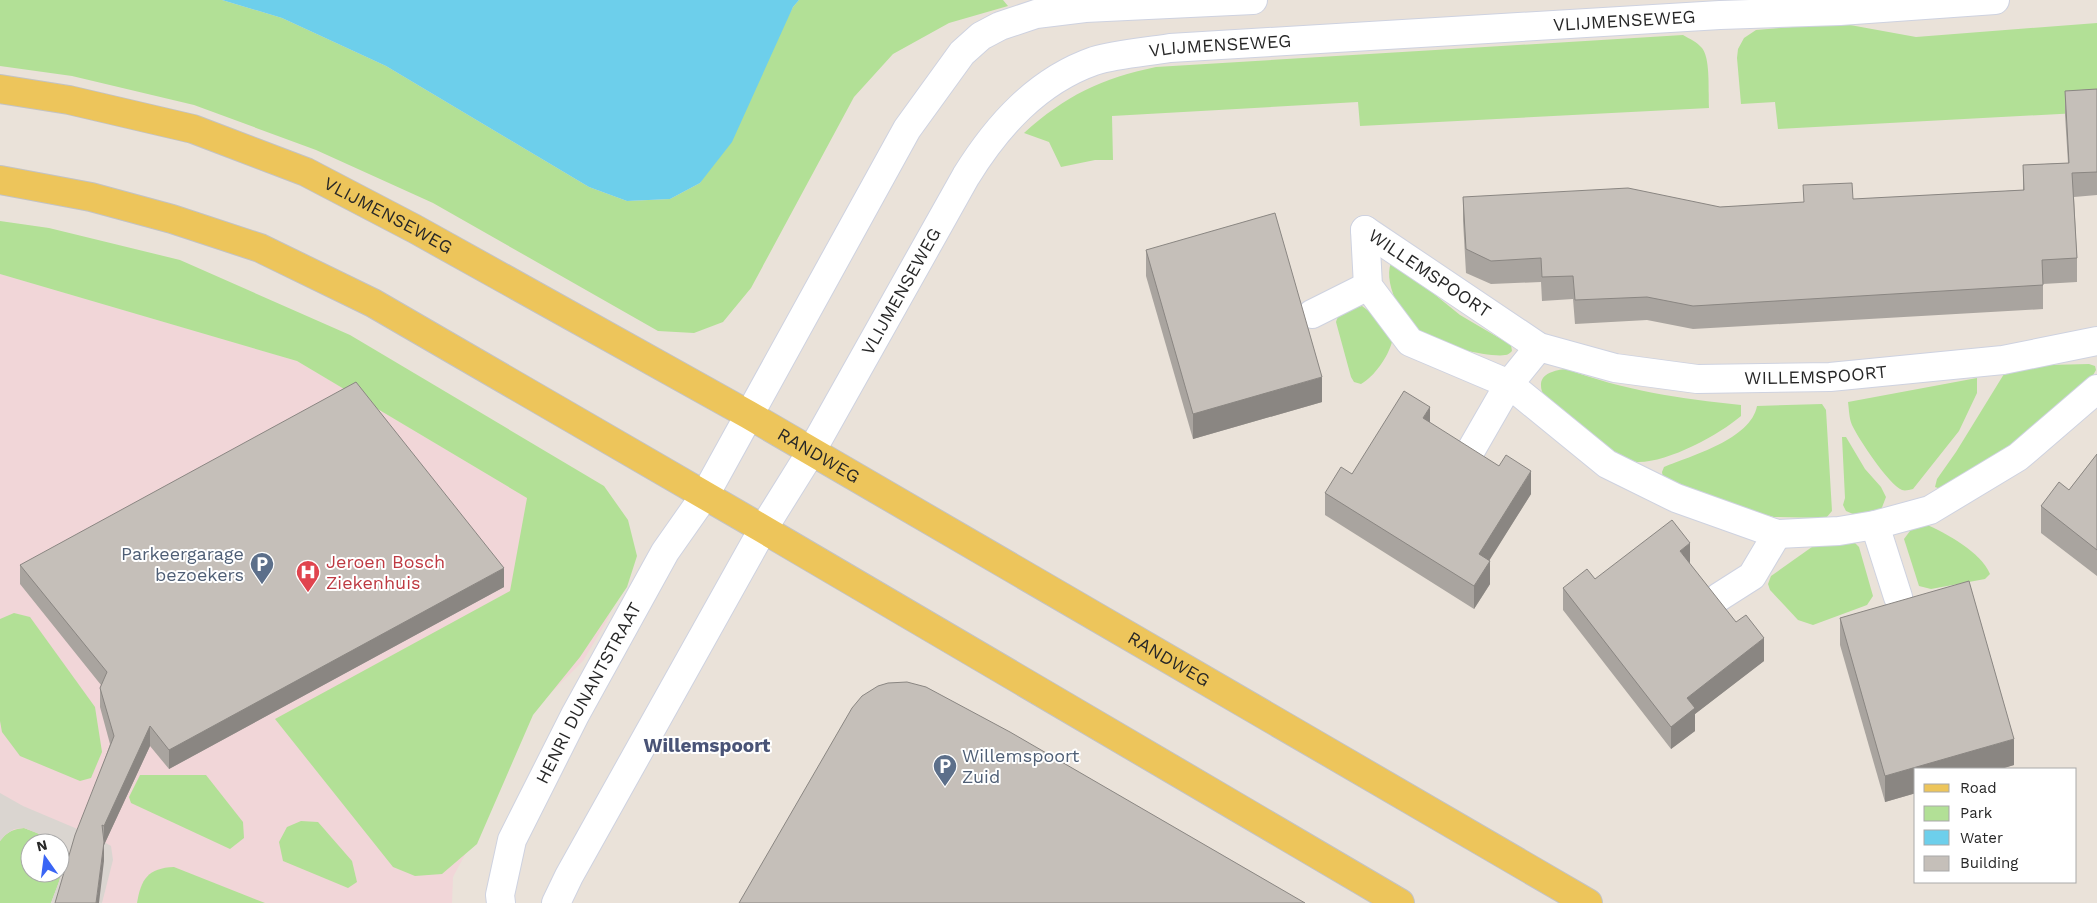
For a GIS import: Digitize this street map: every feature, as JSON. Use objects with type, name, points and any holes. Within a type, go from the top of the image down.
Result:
[{"type":"main road","name":"VLIJMENSEWEG","points":[[0,89],[69,100],[193,129],[306,172],[415,229],[749,415]]},
{"type":"main road","points":[[0,180],[91,197],[172,218],[260,248],[373,303],[705,495],[1400,903]]},
{"type":"main road","name":"RANDWEG","points":[[749,415],[1588,903]]},
{"type":"street","points":[[705,495],[907,129],[962,53],[981,36],[1000,26],[1036,14],[1085,8],[1253,0]]},
{"type":"street","name":"VLIJMENSEWEG","points":[[763,529],[811,452],[984,146],[1008,118],[1038,91],[1067,73],[1096,61],[1170,48],[1720,15],[1840,11],[1995,0]]},
{"type":"street","name":"WILLEMSPOORT","points":[[1368,286],[1365,230],[1539,347],[1615,368],[1697,379],[1830,377],[2003,360],[2096,344]]},
{"type":"street","points":[[1312,314],[1368,286],[1410,342],[1510,384],[1607,464],[1676,498],[1777,534],[1839,531],[1930,510],[2018,457],[2097,389]]},
{"type":"street","points":[[1471,450],[1510,384],[1539,347]]},
{"type":"street","name":"HENRI DUNANTSTRAAT","points":[[501,903],[500,895],[512,840],[575,715],[637,601],[665,552],[705,495]]},
{"type":"street","points":[[1875,524],[1898,597]]},
{"type":"street","points":[[556,903],[569,876],[763,529]]},
{"type":"street","points":[[1718,597],[1752,576],[1777,534]]},
{"type":"shaded area","name":"Jeroen Bosch Ziekenhuis","points":[[0,274],[297,361],[527,498],[625,568],[608,619],[583,661],[531,713],[503,784],[453,877],[452,903],[0,903]]},
{"type":"shaded area","points":[[0,793],[23,806],[94,836],[111,846],[113,860],[102,903],[51,903],[58,883],[70,883],[70,833],[37,833],[24,828],[14,829],[0,841]]},
{"type":"green space","points":[[0,0],[222,0],[282,18],[386,66],[589,187],[627,201],[670,199],[700,183],[793,7],[799,0],[1003,0],[1008,6],[949,23],[893,54],[854,97],[751,288],[723,322],[694,333],[658,331],[433,203],[316,150],[194,105],[72,76],[0,66]]},
{"type":"green space","points":[[1839,23],[1916,37],[2097,23],[2097,112],[1778,129],[1775,102],[1741,104],[1737,58],[1738,49],[1744,38],[1756,30]]},
{"type":"green space","points":[[1683,35],[1698,44],[1705,53],[1708,68],[1709,108],[1360,126],[1358,102],[1112,116],[1113,160],[1095,160],[1061,167],[1049,142],[1024,133],[1054,109],[1085,90],[1118,77],[1156,67]]},
{"type":"green space","points":[[0,221],[49,228],[180,260],[350,335],[604,486],[628,520],[637,556],[627,587],[580,657],[533,715],[477,844],[442,874],[415,876],[393,867],[275,719],[510,591],[527,498],[297,361],[0,274]]},
{"type":"green space","points":[[1391,263],[1418,281],[1460,315],[1511,345],[1512,351],[1507,355],[1478,353],[1433,342],[1419,334],[1404,316],[1393,294],[1389,272]]},
{"type":"green space","points":[[1362,306],[1374,315],[1392,342],[1380,366],[1371,377],[1361,384],[1354,382],[1351,377],[1336,322],[1343,312]]},
{"type":"green space","points":[[2089,364],[2095,366],[2096,370],[2092,377],[2010,447],[1941,489],[1935,487],[1937,479],[2004,374],[2048,365]]},
{"type":"green space","points":[[1566,369],[1609,383],[1652,393],[1741,405],[1741,416],[1720,431],[1677,453],[1663,458],[1637,462],[1611,451],[1579,430],[1547,400],[1541,386],[1543,378],[1553,371]]},
{"type":"green space","points":[[1977,378],[1977,393],[1959,431],[1913,489],[1903,490],[1896,486],[1874,460],[1855,431],[1850,419],[1848,402]]},
{"type":"green space","points":[[1822,404],[1826,410],[1832,511],[1826,518],[1774,517],[1716,501],[1663,478],[1662,472],[1664,467],[1704,452],[1732,437],[1744,428],[1752,418],[1757,406]]},
{"type":"green space","points":[[1842,437],[1846,437],[1865,469],[1881,487],[1886,497],[1881,510],[1853,514],[1846,511],[1843,505],[1845,498]]},
{"type":"green space","points":[[1925,524],[1962,544],[1979,558],[1990,574],[1985,579],[1931,589],[1919,586],[1904,539],[1913,527]]},
{"type":"green space","points":[[1851,539],[1859,547],[1873,596],[1867,605],[1813,625],[1798,620],[1770,590],[1768,584],[1771,576],[1819,542]]},
{"type":"green space","points":[[14,613],[30,617],[95,707],[102,752],[91,778],[80,781],[20,756],[2,732],[0,721],[0,619]]},
{"type":"green space","points":[[140,775],[206,775],[243,822],[244,838],[230,849],[131,803],[129,797]]},
{"type":"green space","points":[[301,821],[318,822],[352,861],[357,882],[348,888],[283,861],[279,842],[287,827]]},
{"type":"green space","points":[[24,828],[37,833],[20,833],[20,883],[58,883],[51,903],[0,903],[0,841],[5,835]]},
{"type":"green space","points":[[174,867],[265,903],[137,903],[141,887],[147,876],[158,870]]},
{"type":"water","points":[[222,0],[799,0],[793,7],[732,142],[700,183],[670,199],[627,201],[589,187],[386,66],[282,18]]},
{"type":"building","points":[[2097,89],[2097,172],[2072,173],[2077,258],[2042,260],[2043,285],[1693,306],[1647,297],[1575,300],[1573,276],[1542,277],[1541,258],[1491,261],[1466,249],[1463,197],[1628,188],[1720,207],[1804,202],[1803,185],[1852,183],[1853,199],[2024,190],[2023,165],[2069,163],[2065,91]]},
{"type":"building","points":[[1275,213],[1322,377],[1193,414],[1146,250]]},
{"type":"building","name":"Parkeergarage bezoekers","points":[[356,382],[504,568],[169,750],[150,726],[104,826],[102,825],[104,842],[96,903],[55,903],[61,883],[70,883],[70,852],[75,835],[114,736],[100,688],[107,672],[20,565]]},
{"type":"building","points":[[1404,391],[1430,407],[1423,418],[1499,466],[1506,455],[1531,471],[1479,554],[1490,561],[1474,586],[1325,493],[1341,467],[1352,474]]},
{"type":"building","points":[[2097,454],[2097,550],[2041,506],[2059,482],[2069,490]]},
{"type":"building","points":[[1672,520],[1690,543],[1680,551],[1736,622],[1746,615],[1764,638],[1687,698],[1695,708],[1671,727],[1563,588],[1587,569],[1595,579]]},
{"type":"building","points":[[1969,581],[2014,739],[1885,776],[1840,618]]},
{"type":"building","name":"Willemspoort Zuid","points":[[907,682],[926,687],[1010,732],[1305,903],[739,903],[852,708],[862,696],[878,686],[888,683]]},
{"type":"place","name":"Parkeergarage bezoekers","points":[[262,585]]},
{"type":"place","name":"Jeroen Bosch Ziekenhuis","points":[[308,593]]},
{"type":"place","name":"Willemspoort Zuid","points":[[945,787]]},
{"type":"district","name":"Willemspoort","points":[[707,745]]}]
